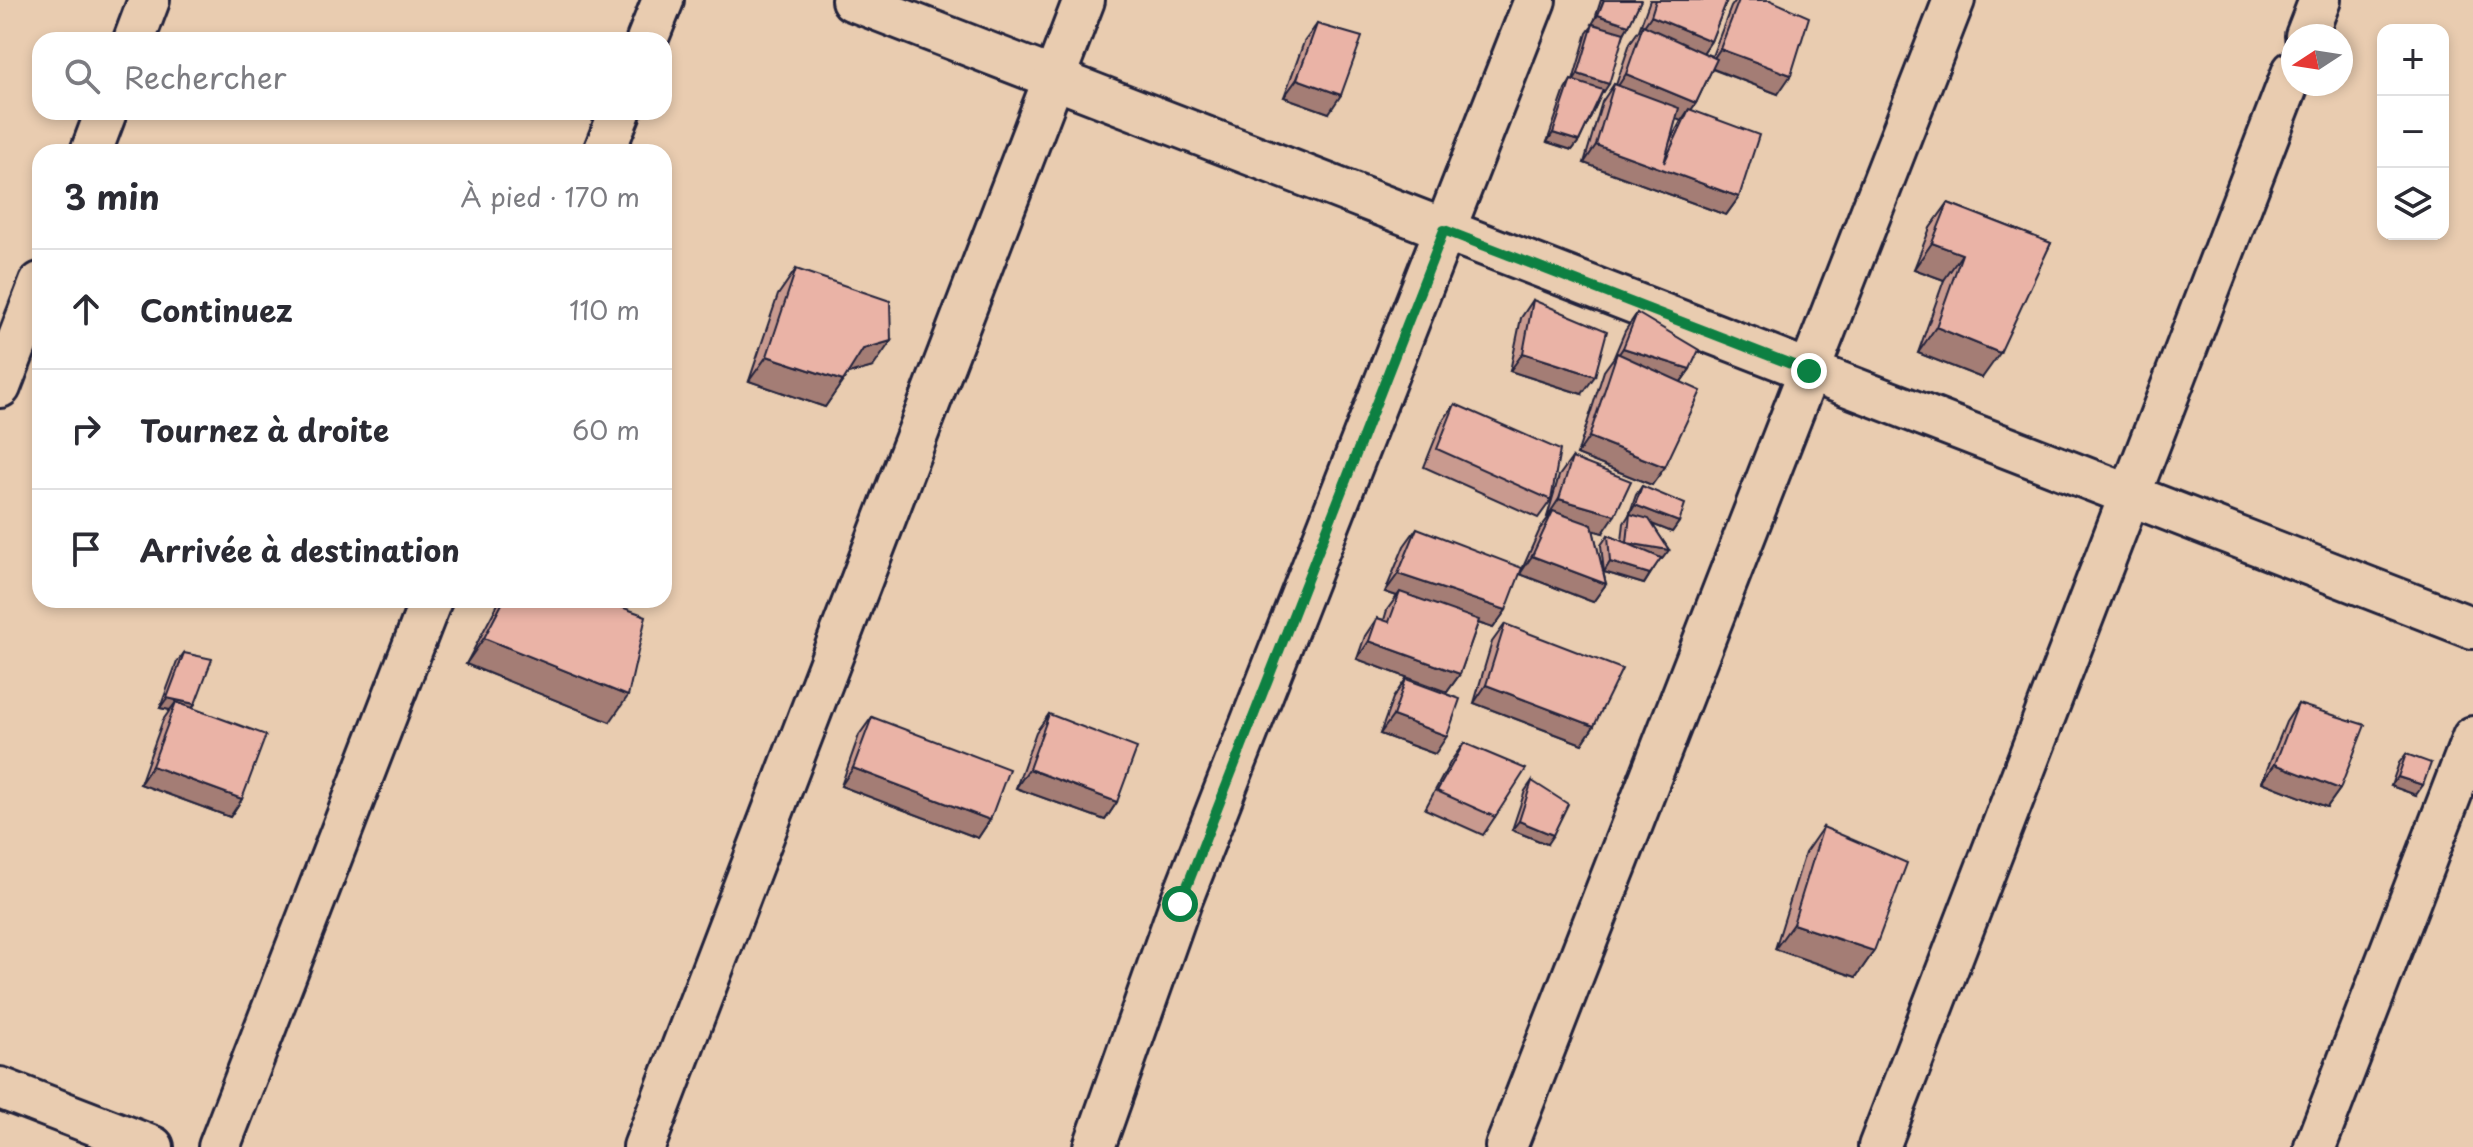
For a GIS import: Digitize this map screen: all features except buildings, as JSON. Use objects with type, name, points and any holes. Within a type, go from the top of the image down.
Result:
[{"type":"street","points":[[137,32],[149,0]]},
{"type":"street","points":[[650,32],[663,0]]},
{"type":"street","points":[[852,0],[2473,628]]},
{"type":"street","points":[[644,1147],[1084,0]]},
{"type":"street","points":[[1094,1147],[1180,904],[1535,0]]},
{"type":"street","points":[[1506,1147],[1954,0]]},
{"type":"street","points":[[2311,24],[2320,0]]},
{"type":"street","points":[[1879,1147],[2283,96]]},
{"type":"street","points":[[94,144],[103,120]]},
{"type":"street","points":[[607,144],[617,120]]},
{"type":"street","points":[[0,387],[32,304]]},
{"type":"street","points":[[219,1147],[428,608]]},
{"type":"street","points":[[2315,1147],[2473,737]]},
{"type":"street","points":[[0,1088],[153,1147]]},
{"type":"route","points":[[1180,904],[1444,230],[1809,371]]}]
